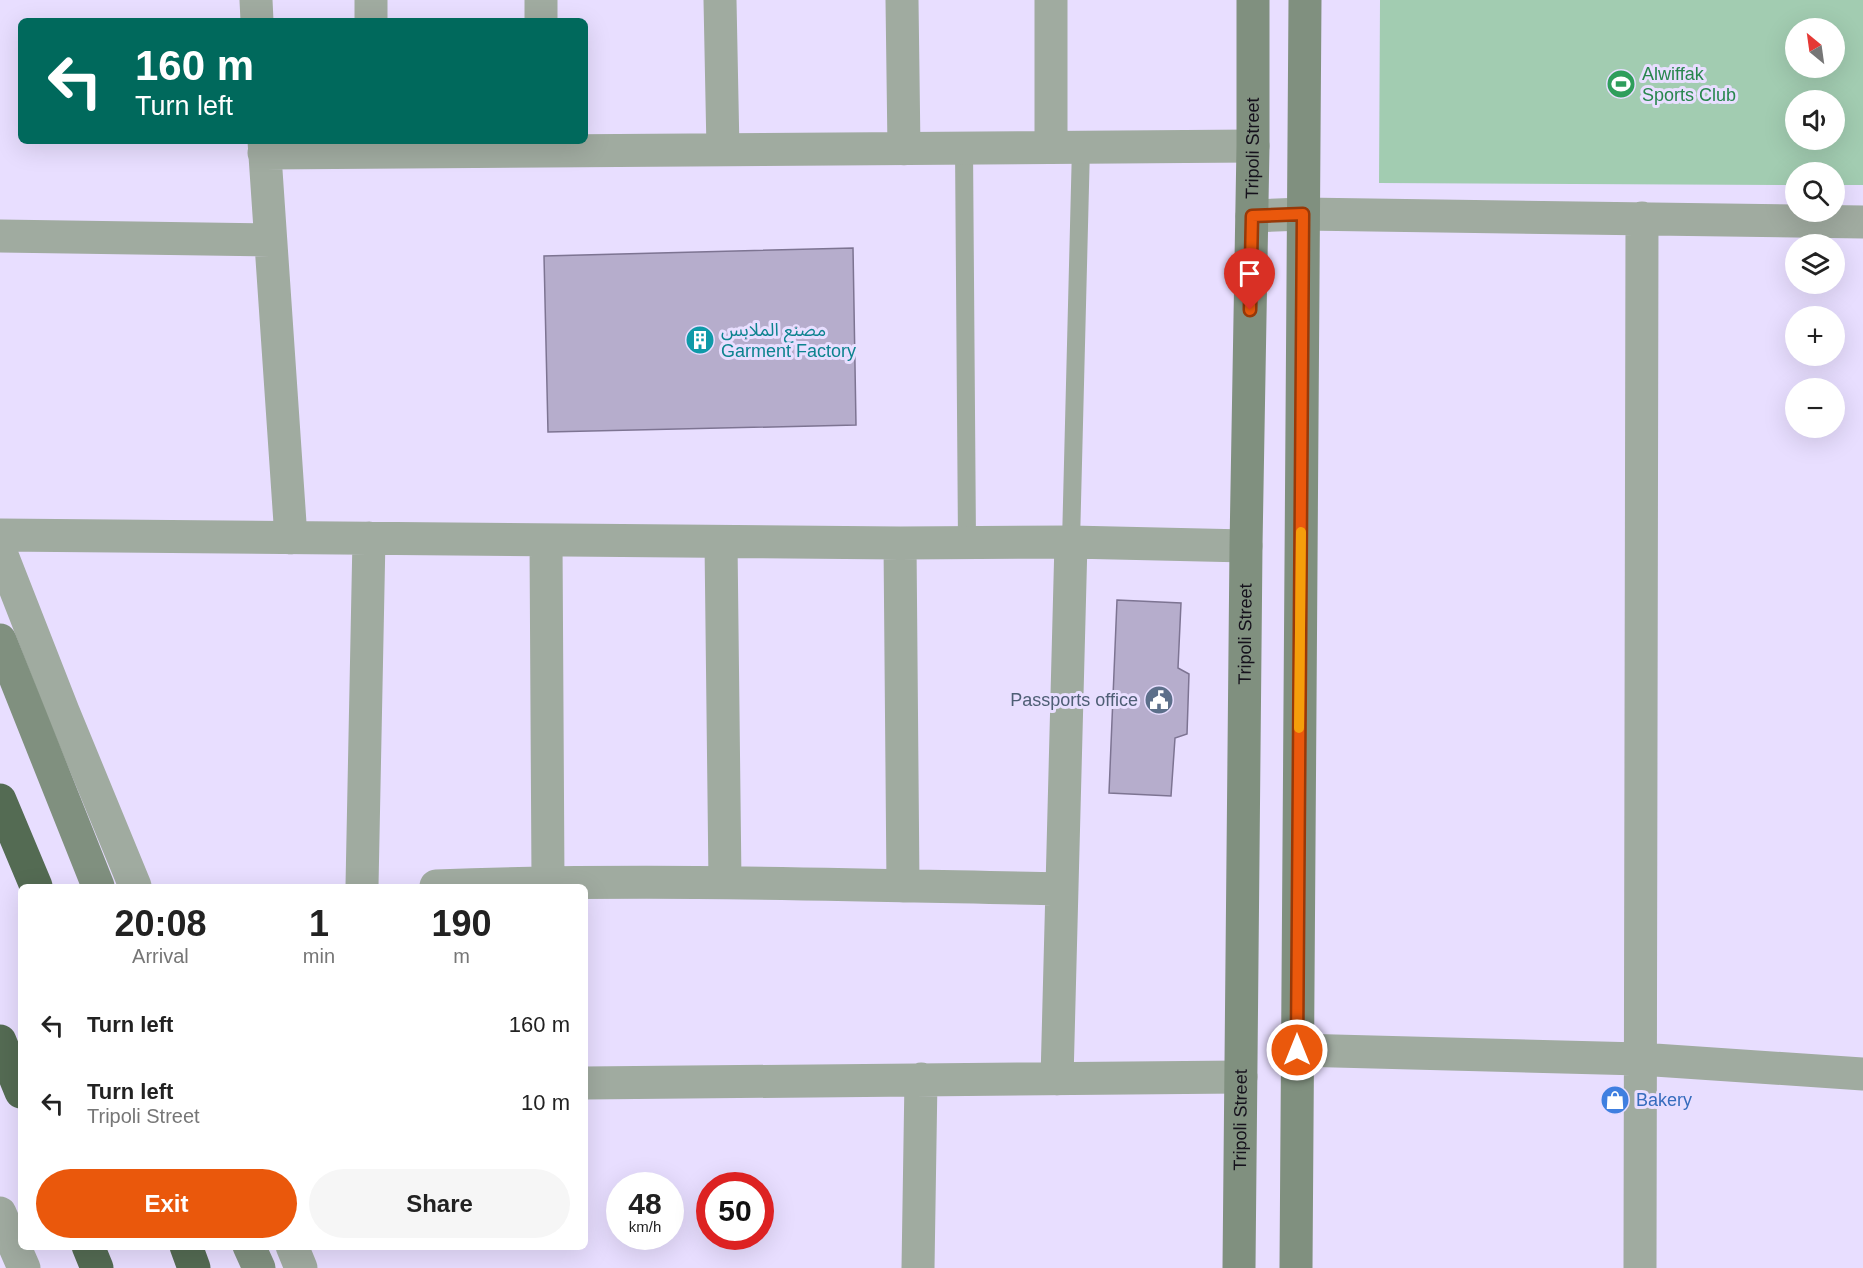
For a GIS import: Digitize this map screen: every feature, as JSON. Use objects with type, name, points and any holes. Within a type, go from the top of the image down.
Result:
[{"type":"highway","points":[[0,800],[35,884]]},
{"type":"highway","points":[[0,1041],[18,1085]]},
{"type":"highway","points":[[0,1111],[18,1104]]},
{"type":"highway","points":[[90,1250],[97,1268]]},
{"type":"highway","points":[[187,1250],[194,1268]]},
{"type":"main road","name":"Tripoli Street","points":[[1239,1268],[1246,546],[1254,146],[1253,0]]},
{"type":"main road","points":[[1296,1268],[1305,0]]},
{"type":"main road","points":[[0,640],[97,884]]},
{"type":"main road","points":[[251,1250],[259,1268]]},
{"type":"street","points":[[256,0],[257,18]]},
{"type":"street","points":[[371,0],[371,18]]},
{"type":"street","points":[[541,0],[541,18]]},
{"type":"street","points":[[720,0],[723,150]]},
{"type":"street","points":[[902,0],[904,148]]},
{"type":"street","points":[[1051,0],[1066,147]]},
{"type":"street","points":[[291,538],[264,147],[542,146],[723,150],[1254,146]]},
{"type":"street","points":[[1252,216],[1303,214],[1863,222]]},
{"type":"street","points":[[1640,1268],[1642,218]]},
{"type":"street","points":[[0,236],[270,240]]},
{"type":"street","points":[[0,535],[721,542],[1071,542],[1246,546]]},
{"type":"street","points":[[362,884],[369,538]]},
{"type":"street","points":[[546,540],[548,882]]},
{"type":"street","points":[[721,542],[725,882]]},
{"type":"street","points":[[1057,1079],[1071,542]]},
{"type":"street","points":[[900,543],[903,886]]},
{"type":"street","points":[[0,550],[134,884]]},
{"type":"street","points":[[492,884],[725,882],[1062,889]]},
{"type":"street","points":[[1297,1050],[1640,1059],[1863,1074]]},
{"type":"street","points":[[588,1083],[1241,1077]]},
{"type":"street","points":[[918,1268],[921,1079]]},
{"type":"street","points":[[0,1213],[24,1268]]},
{"type":"street","points":[[294,1250],[302,1268]]},
{"type":"lane","points":[[1066,147],[1071,542]]},
{"type":"lane","points":[[964,148],[967,543]]},
{"type":"green space","name":"Alwiffak Sports Club","points":[[1380,0],[1863,0],[1863,185],[1845,185],[1845,162],[1785,162],[1785,185],[1379,183]]},
{"type":"building","name":"مصنع الملابس Garment Factory","points":[[853,248],[856,425],[548,432],[544,256]]},
{"type":"building","points":[[1117,600],[1181,603],[1178,668],[1189,674],[1187,734],[1175,738],[1171,796],[1109,793]]},
{"type":"slow traffic","points":[[1299,728],[1301,532]]},
{"type":"place","name":"Alwiffak Sports Club","points":[[1621,84]]},
{"type":"place","name":"مصنع الملابس Garment Factory","points":[[700,340]]},
{"type":"place","name":"Passports office","points":[[1159,700]]},
{"type":"place","name":"Bakery","points":[[1615,1100]]},
{"type":"route","points":[[1250,310],[1252,216],[1303,214],[1297,1050]]}]
